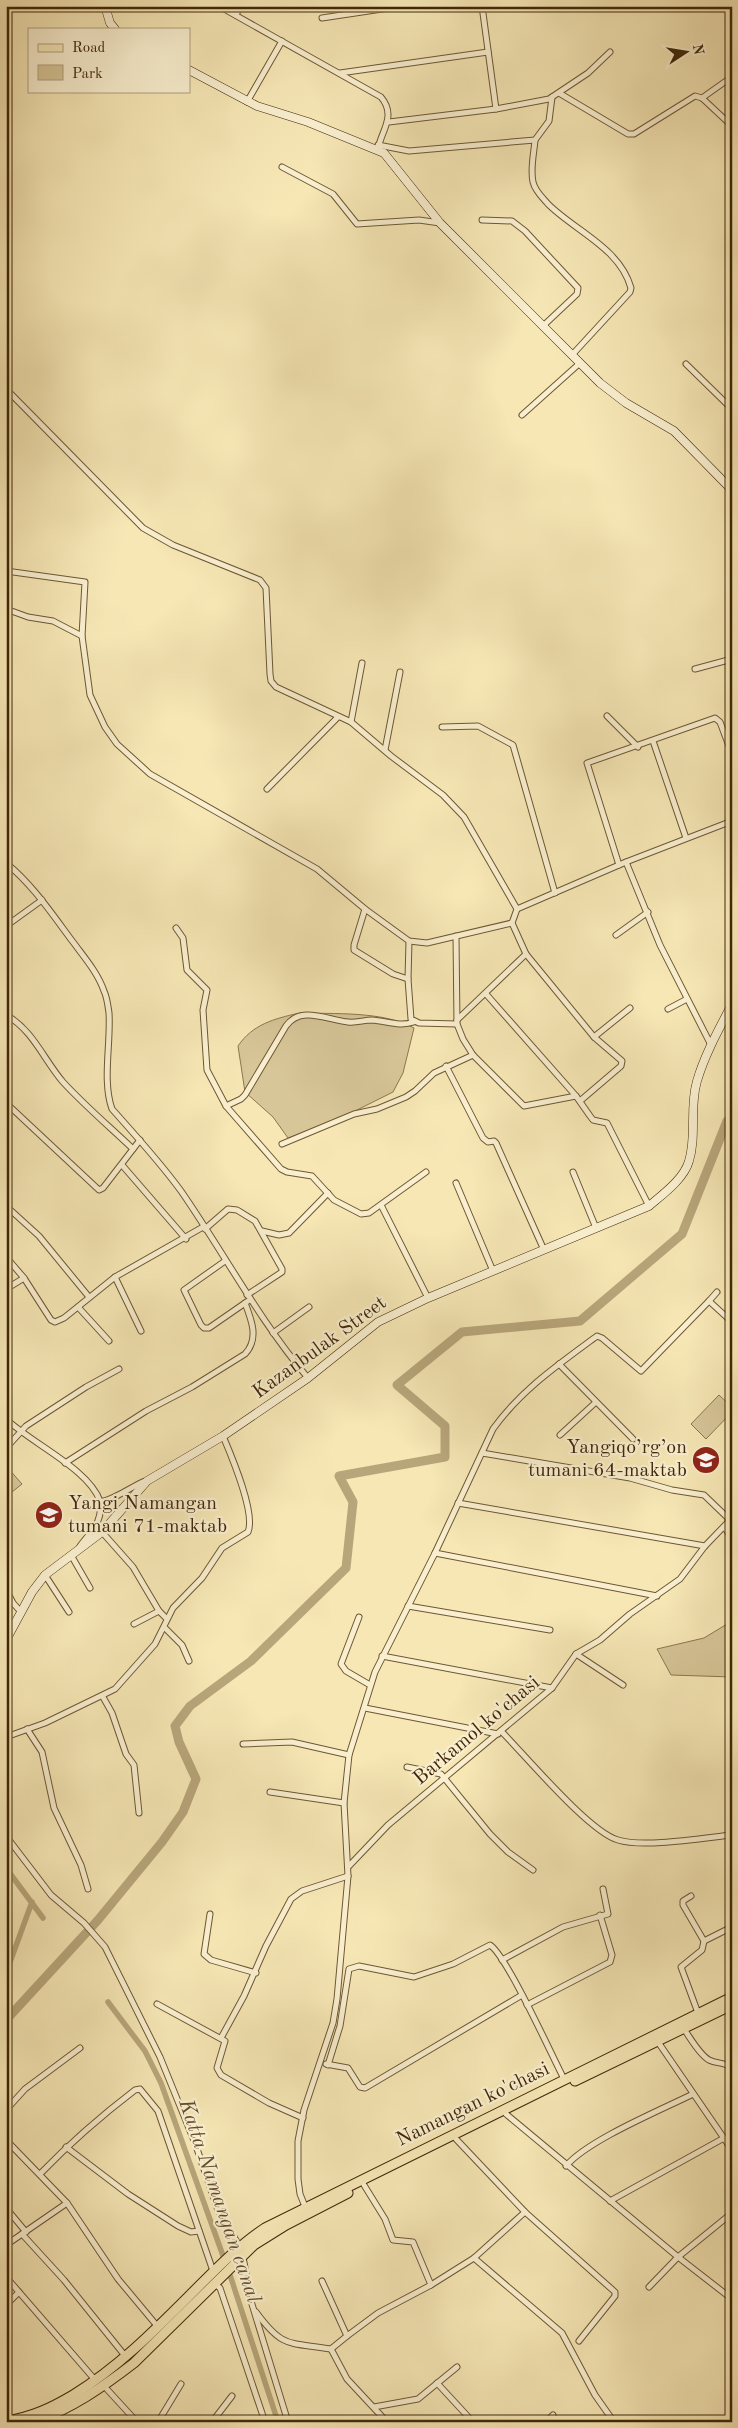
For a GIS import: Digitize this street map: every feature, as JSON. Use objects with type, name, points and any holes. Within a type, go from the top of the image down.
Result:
[{"type":"main road","points":[[105,6],[110,23],[114,28]]},
{"type":"main road","points":[[190,71],[247,102],[378,147],[390,158],[440,223],[580,363],[612,393],[674,431],[732,490]]},
{"type":"main road","name":"Kazanbulak Street","points":[[6,1640],[44,1575],[102,1532],[147,1481],[223,1436],[308,1378],[378,1322],[428,1298],[649,1206],[668,1190],[689,1162],[692,1145],[691,1105],[697,1080],[711,1046],[732,1004]]},
{"type":"main road","name":"Namangan ko'chasi","points":[[218,2272],[238,2254],[307,2210],[732,1997]]},
{"type":"main road","name":"Namangan ko'chasi","points":[[307,2210],[732,2005]]},
{"type":"main road","points":[[34,2422],[57,2418],[100,2384],[126,2356],[218,2272]]},
{"type":"main road","points":[[6,2421],[25,2420],[46,2411],[100,2384],[134,2363],[215,2284],[218,2272]]},
{"type":"street","points":[[218,6],[340,72],[381,97],[384,100],[389,122],[378,147],[409,151],[535,140]]},
{"type":"street","points":[[236,16],[240,6]]},
{"type":"street","points":[[322,18],[402,6]]},
{"type":"street","points":[[482,6],[496,109]]},
{"type":"street","points":[[247,102],[282,41]]},
{"type":"street","points":[[340,72],[488,52]]},
{"type":"street","points":[[389,122],[496,109],[552,97],[588,72],[610,52]]},
{"type":"street","points":[[702,98],[726,81]]},
{"type":"street","points":[[559,93],[588,112],[631,134],[695,96],[702,98],[732,126]]},
{"type":"street","points":[[552,97],[549,121],[535,140],[532,180],[536,191],[573,226],[604,248],[615,259],[631,288],[630,292],[572,355]]},
{"type":"street","points":[[282,167],[332,194],[357,224],[419,220],[440,223]]},
{"type":"street","points":[[482,220],[512,221],[525,231],[578,288],[577,294],[543,326]]},
{"type":"street","points":[[522,415],[580,363]]},
{"type":"street","points":[[686,364],[732,409]]},
{"type":"street","points":[[11,394],[143,528],[173,546],[260,580],[266,588],[271,681],[276,687],[351,722],[443,795],[464,817],[516,909],[512,923],[526,954],[594,1037],[621,1058],[622,1064],[580,1101]]},
{"type":"street","points":[[6,571],[85,582],[82,636],[87,680],[96,711],[117,744],[150,774],[317,869],[365,909],[408,941],[427,943],[512,923]]},
{"type":"street","points":[[6,609],[28,617],[53,621],[82,636]]},
{"type":"street","points":[[695,669],[732,659]]},
{"type":"street","points":[[351,722],[362,663]]},
{"type":"street","points":[[385,750],[400,672]]},
{"type":"street","points":[[267,789],[338,716]]},
{"type":"street","points":[[607,716],[638,747]]},
{"type":"street","points":[[619,865],[587,765],[592,761],[638,747],[715,718],[720,722],[732,754]]},
{"type":"street","points":[[442,727],[478,726],[513,745],[555,893]]},
{"type":"street","points":[[653,741],[686,838]]},
{"type":"street","points":[[516,909],[626,862],[732,821]]},
{"type":"street","points":[[626,862],[660,945],[711,1046]]},
{"type":"street","points":[[6,863],[42,900],[89,964],[104,991],[109,1021],[108,1098],[112,1109],[182,1192],[248,1299],[308,1378]]},
{"type":"street","points":[[6,926],[42,900]]},
{"type":"street","points":[[365,909],[354,950],[394,974],[408,979]]},
{"type":"street","points":[[616,935],[648,912]]},
{"type":"street","points":[[176,928],[183,941],[187,970],[207,990],[203,1010],[207,1070],[226,1106],[281,1169],[287,1172],[312,1176],[324,1186],[334,1200],[361,1214],[369,1213],[426,1172]]},
{"type":"street","points":[[456,936],[457,1022],[463,1039],[472,1055],[524,1106],[576,1096]]},
{"type":"street","points":[[408,941],[409,1015],[414,1022]]},
{"type":"street","points":[[226,1106],[245,1095],[286,1026],[294,1017],[315,1015],[348,1022],[370,1020],[403,1025],[414,1022],[457,1022],[526,954]]},
{"type":"street","points":[[486,994],[576,1096],[593,1120],[605,1122],[608,1125],[649,1206]]},
{"type":"street","points":[[668,1010],[687,999]]},
{"type":"street","points":[[594,1037],[630,1008]]},
{"type":"street","points":[[6,1015],[26,1030],[49,1065],[65,1084],[133,1149]]},
{"type":"street","points":[[282,1144],[354,1114],[377,1109],[406,1097],[434,1073],[472,1055]]},
{"type":"street","points":[[446,1066],[483,1138],[488,1142],[494,1141],[498,1147],[544,1250]]},
{"type":"street","points":[[6,1103],[95,1188],[102,1190],[140,1140]]},
{"type":"street","points":[[122,1165],[186,1239]]},
{"type":"street","points":[[573,1172],[596,1228]]},
{"type":"street","points":[[456,1183],[493,1271]]},
{"type":"street","points":[[262,1231],[279,1235],[288,1233],[328,1193]]},
{"type":"street","points":[[380,1205],[428,1298]]},
{"type":"street","points":[[6,1206],[39,1236],[89,1297]]},
{"type":"street","points":[[6,1257],[24,1278],[51,1320],[59,1321],[114,1277],[186,1239],[204,1228],[228,1209],[233,1209],[250,1216],[262,1231],[266,1244],[282,1272],[206,1329],[201,1325],[184,1294],[184,1290],[225,1261]]},
{"type":"street","points":[[114,1277],[141,1331]]},
{"type":"street","points":[[6,1288],[24,1278]]},
{"type":"street","points":[[307,2210],[300,2194],[298,2179],[298,2141],[303,2118],[333,2023],[337,1999],[348,1876],[344,1803],[349,1755],[365,1708],[370,1685],[382,1656],[435,1554],[493,1429],[506,1411],[535,1382],[598,1336],[641,1371],[717,1292]]},
{"type":"street","points":[[65,1463],[146,1411],[192,1387],[244,1354],[250,1348],[253,1335],[248,1299]]},
{"type":"street","points":[[709,1301],[732,1322]]},
{"type":"street","points":[[78,1307],[109,1341]]},
{"type":"street","points":[[273,1333],[309,1307]]},
{"type":"street","points":[[559,1364],[633,1439]]},
{"type":"street","points":[[6,1448],[21,1434],[26,1426],[66,1399],[119,1369]]},
{"type":"street","points":[[560,1435],[596,1402]]},
{"type":"street","points":[[6,1419],[21,1434],[65,1463],[91,1487],[100,1501],[101,1511],[98,1523],[73,1553],[90,1588]]},
{"type":"street","points":[[6,1737],[45,1723],[115,1689],[155,1644],[165,1628],[167,1619],[180,1599],[202,1578],[222,1548],[249,1530],[250,1519],[244,1495],[223,1436]]},
{"type":"street","points":[[482,1453],[630,1478],[672,1490],[704,1495],[731,1519]]},
{"type":"street","points":[[100,1501],[108,1501],[131,1486],[147,1481]]},
{"type":"street","points":[[458,1503],[705,1546]]},
{"type":"street","name":"Barkamol ko'chasi","points":[[348,1866],[388,1825],[552,1688],[576,1654],[596,1643],[630,1614],[680,1579],[705,1546],[731,1519]]},
{"type":"street","points":[[724,1527],[732,1538]]},
{"type":"street","points":[[102,1532],[133,1567],[159,1611],[167,1619]]},
{"type":"street","points":[[435,1554],[657,1596]]},
{"type":"street","points":[[44,1575],[69,1612]]},
{"type":"street","points":[[6,1589],[13,1603],[21,1612]]},
{"type":"street","points":[[408,1606],[550,1630]]},
{"type":"street","points":[[134,1624],[159,1611]]},
{"type":"street","points":[[359,1617],[341,1664],[346,1671],[370,1685]]},
{"type":"street","points":[[165,1628],[182,1645],[189,1661]]},
{"type":"street","points":[[576,1654],[623,1685]]},
{"type":"street","points":[[382,1656],[552,1688]]},
{"type":"street","points":[[103,1696],[112,1713],[126,1754],[134,1765],[139,1813]]},
{"type":"street","points":[[365,1708],[500,1732],[584,1817],[618,1840],[652,1842],[732,1835]]},
{"type":"street","points":[[27,1729],[42,1752],[54,1808],[81,1866],[88,1889]]},
{"type":"street","points":[[243,1744],[292,1742],[349,1755]]},
{"type":"street","points":[[407,1767],[434,1771],[445,1779],[490,1834],[508,1852],[533,1870]]},
{"type":"street","points":[[270,1792],[344,1803]]},
{"type":"street","points":[[6,1836],[51,1895],[84,1923],[105,1947],[160,2057],[196,2143],[218,2210],[238,2254],[244,2262],[248,2289],[288,2422]]},
{"type":"street","points":[[221,2038],[256,1973],[266,1946],[291,1899],[297,1894],[348,1876]]},
{"type":"street","points":[[502,1960],[563,1927],[609,1912],[603,1889]]},
{"type":"street","points":[[691,1896],[683,1901],[683,1905],[704,1941],[702,1950],[681,1967],[698,2013]]},
{"type":"street","points":[[210,1914],[204,1954],[211,1960],[256,1973]]},
{"type":"street","points":[[527,2005],[610,1962],[612,1955],[600,1916]]},
{"type":"street","points":[[704,1941],[732,1927]]},
{"type":"street","points":[[328,2064],[336,2041],[349,1969],[359,1966],[414,1977],[422,1976],[452,1964],[490,1945],[502,1960],[522,1995],[564,2080]]},
{"type":"street","points":[[320,2064],[348,2068],[360,2087],[365,2088],[522,1995]]},
{"type":"street","points":[[157,2004],[226,2042],[217,2068],[221,2075],[269,2102],[303,2118]]},
{"type":"street","points":[[684,2029],[710,2060],[724,2063],[732,2068]]},
{"type":"street","points":[[658,2042],[732,2150]]},
{"type":"street","points":[[6,2110],[25,2089],[80,2048]]},
{"type":"street","points":[[40,2174],[66,2147],[128,2095],[140,2089],[158,2111],[199,2231],[204,2238],[218,2272]]},
{"type":"street","points":[[569,2162],[601,2141],[693,2094]]},
{"type":"street","points":[[506,2114],[569,2162],[610,2201],[678,2257],[732,2298]]},
{"type":"street","points":[[610,2201],[724,2138]]},
{"type":"street","points":[[456,2139],[525,2212],[615,2292],[615,2296],[579,2341]]},
{"type":"street","points":[[6,2140],[67,2203],[118,2279],[158,2328]]},
{"type":"street","points":[[66,2147],[128,2194],[178,2226],[191,2232],[199,2231]]},
{"type":"street","points":[[364,2184],[385,2219],[393,2240],[413,2242],[431,2285]]},
{"type":"street","points":[[6,2246],[67,2203]]},
{"type":"street","points":[[6,2208],[24,2233],[126,2356]]},
{"type":"street","points":[[254,2310],[276,2336],[284,2342],[292,2345],[330,2349],[378,2313],[431,2285],[474,2258],[525,2212]]},
{"type":"street","points":[[648,2287],[678,2257],[732,2213]]},
{"type":"street","points":[[474,2258],[562,2333],[594,2395],[614,2422]]},
{"type":"street","points":[[6,2277],[100,2384],[137,2422]]},
{"type":"street","points":[[322,2281],[347,2336]]},
{"type":"street","points":[[215,2284],[220,2288],[265,2422]]},
{"type":"street","points":[[6,2305],[19,2292]]},
{"type":"street","points":[[330,2349],[347,2379],[387,2422]]},
{"type":"street","points":[[374,2407],[418,2399],[457,2368]]},
{"type":"street","points":[[437,2383],[473,2422]]},
{"type":"street","points":[[158,2422],[181,2384]]},
{"type":"street","points":[[212,2422],[232,2396]]},
{"type":"street","points":[[546,2422],[553,2415]]},
{"type":"green space","points":[[299,1013],[358,1014],[388,1019],[414,1028],[403,1073],[393,1092],[335,1121],[288,1138],[273,1117],[245,1092],[238,1046],[257,1027],[273,1020]]},
{"type":"green space","points":[[719,1395],[732,1407],[732,1412],[706,1439],[691,1424]]},
{"type":"green space","points":[[7,1467],[22,1484],[12,1492],[6,1485]]},
{"type":"green space","points":[[732,1621],[732,1677],[671,1675],[657,1649],[704,1638]]},
{"type":"waterway","points":[[6,2020],[98,1920],[162,1842],[183,1812],[196,1779],[179,1742],[175,1726],[190,1706],[251,1661],[346,1568],[353,1502],[339,1476],[445,1457],[445,1426],[397,1385],[462,1332],[580,1321],[682,1234],[727,1121],[732,1118]]},
{"type":"waterway","points":[[6,1868],[43,1918]]},
{"type":"waterway","points":[[6,1973],[32,1902]]},
{"type":"waterway","name":"Katta Namangan canal","points":[[108,2002],[145,2051],[161,2083],[231,2278],[278,2422]]},
{"type":"place","name":"Yangiqo’rg’on tumani 64-maktab","points":[[706,1460]]},
{"type":"place","name":"Yangi Namangan tumani 71-maktab","points":[[49,1515]]}]
